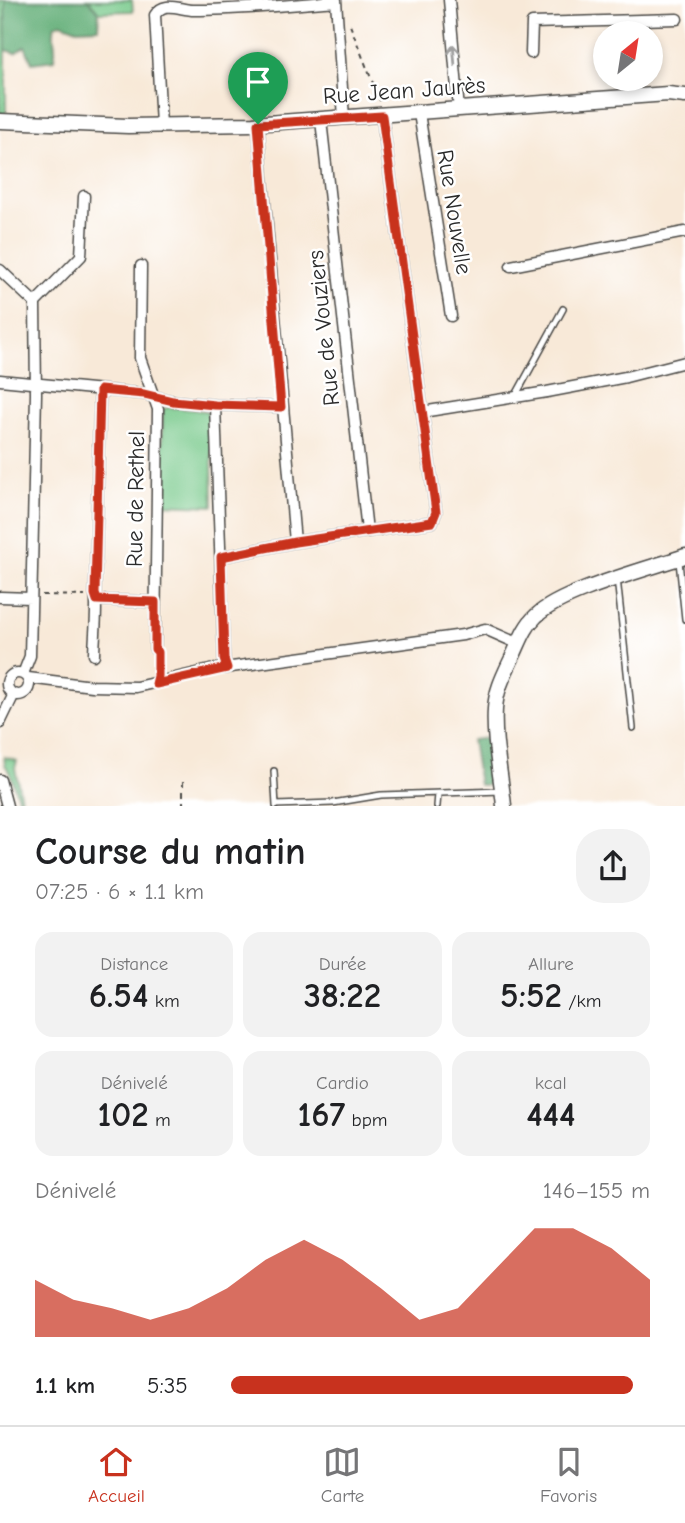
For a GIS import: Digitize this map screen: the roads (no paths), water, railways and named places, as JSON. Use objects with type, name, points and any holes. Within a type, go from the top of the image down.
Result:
[{"type":"street","points":[[449,0],[459,110]]},
{"type":"street","points":[[161,125],[155,15],[160,8],[167,6],[196,10],[336,1],[344,118]]},
{"type":"street","points":[[531,52],[532,23],[677,19]]},
{"type":"street","name":"Rue Jean Jaurès","points":[[0,121],[161,125],[258,124],[612,97],[668,94],[685,96]]},
{"type":"street","name":"Rue Nouvelle","points":[[419,113],[451,316]]},
{"type":"street","points":[[221,557],[295,542],[432,522],[435,517],[382,116]]},
{"type":"street","name":"Rue de Vouziers","points":[[321,120],[367,531]]},
{"type":"street","points":[[258,124],[295,542]]},
{"type":"street","points":[[27,691],[29,687],[25,676],[30,656],[32,598],[35,303],[81,256],[84,196]]},
{"type":"street","points":[[511,266],[685,232]]},
{"type":"street","points":[[141,266],[140,358],[149,386],[156,397]]},
{"type":"street","points":[[0,271],[35,303]]},
{"type":"street","points":[[422,412],[626,377],[685,362]]},
{"type":"street","points":[[0,380],[144,394],[215,405],[281,407]]},
{"type":"street","points":[[94,655],[100,390]]},
{"type":"street","name":"Rue de Rethel","points":[[155,649],[156,397]]},
{"type":"street","points":[[215,405],[224,659],[227,668]]},
{"type":"street","points":[[503,798],[496,730],[497,696],[528,626],[555,603],[617,578],[682,557]]},
{"type":"street","points":[[0,597],[32,598]]},
{"type":"street","points":[[97,600],[155,602]]},
{"type":"street","points":[[56,683],[21,695],[14,694],[8,688],[4,677],[18,673],[56,683],[115,688],[156,684],[227,668],[463,635],[480,629],[490,630],[519,643]]},
{"type":"street","points":[[0,723],[14,694]]},
{"type":"street","points":[[0,780],[6,806]]},
{"type":"lane","points":[[514,398],[563,309]]},
{"type":"lane","points":[[682,557],[685,619]]},
{"type":"lane","points":[[617,578],[633,728]]},
{"type":"lane","points":[[274,771],[276,805],[333,803],[381,795],[438,794],[503,798]]},
{"type":"lane","points":[[437,806],[438,794]]}]
